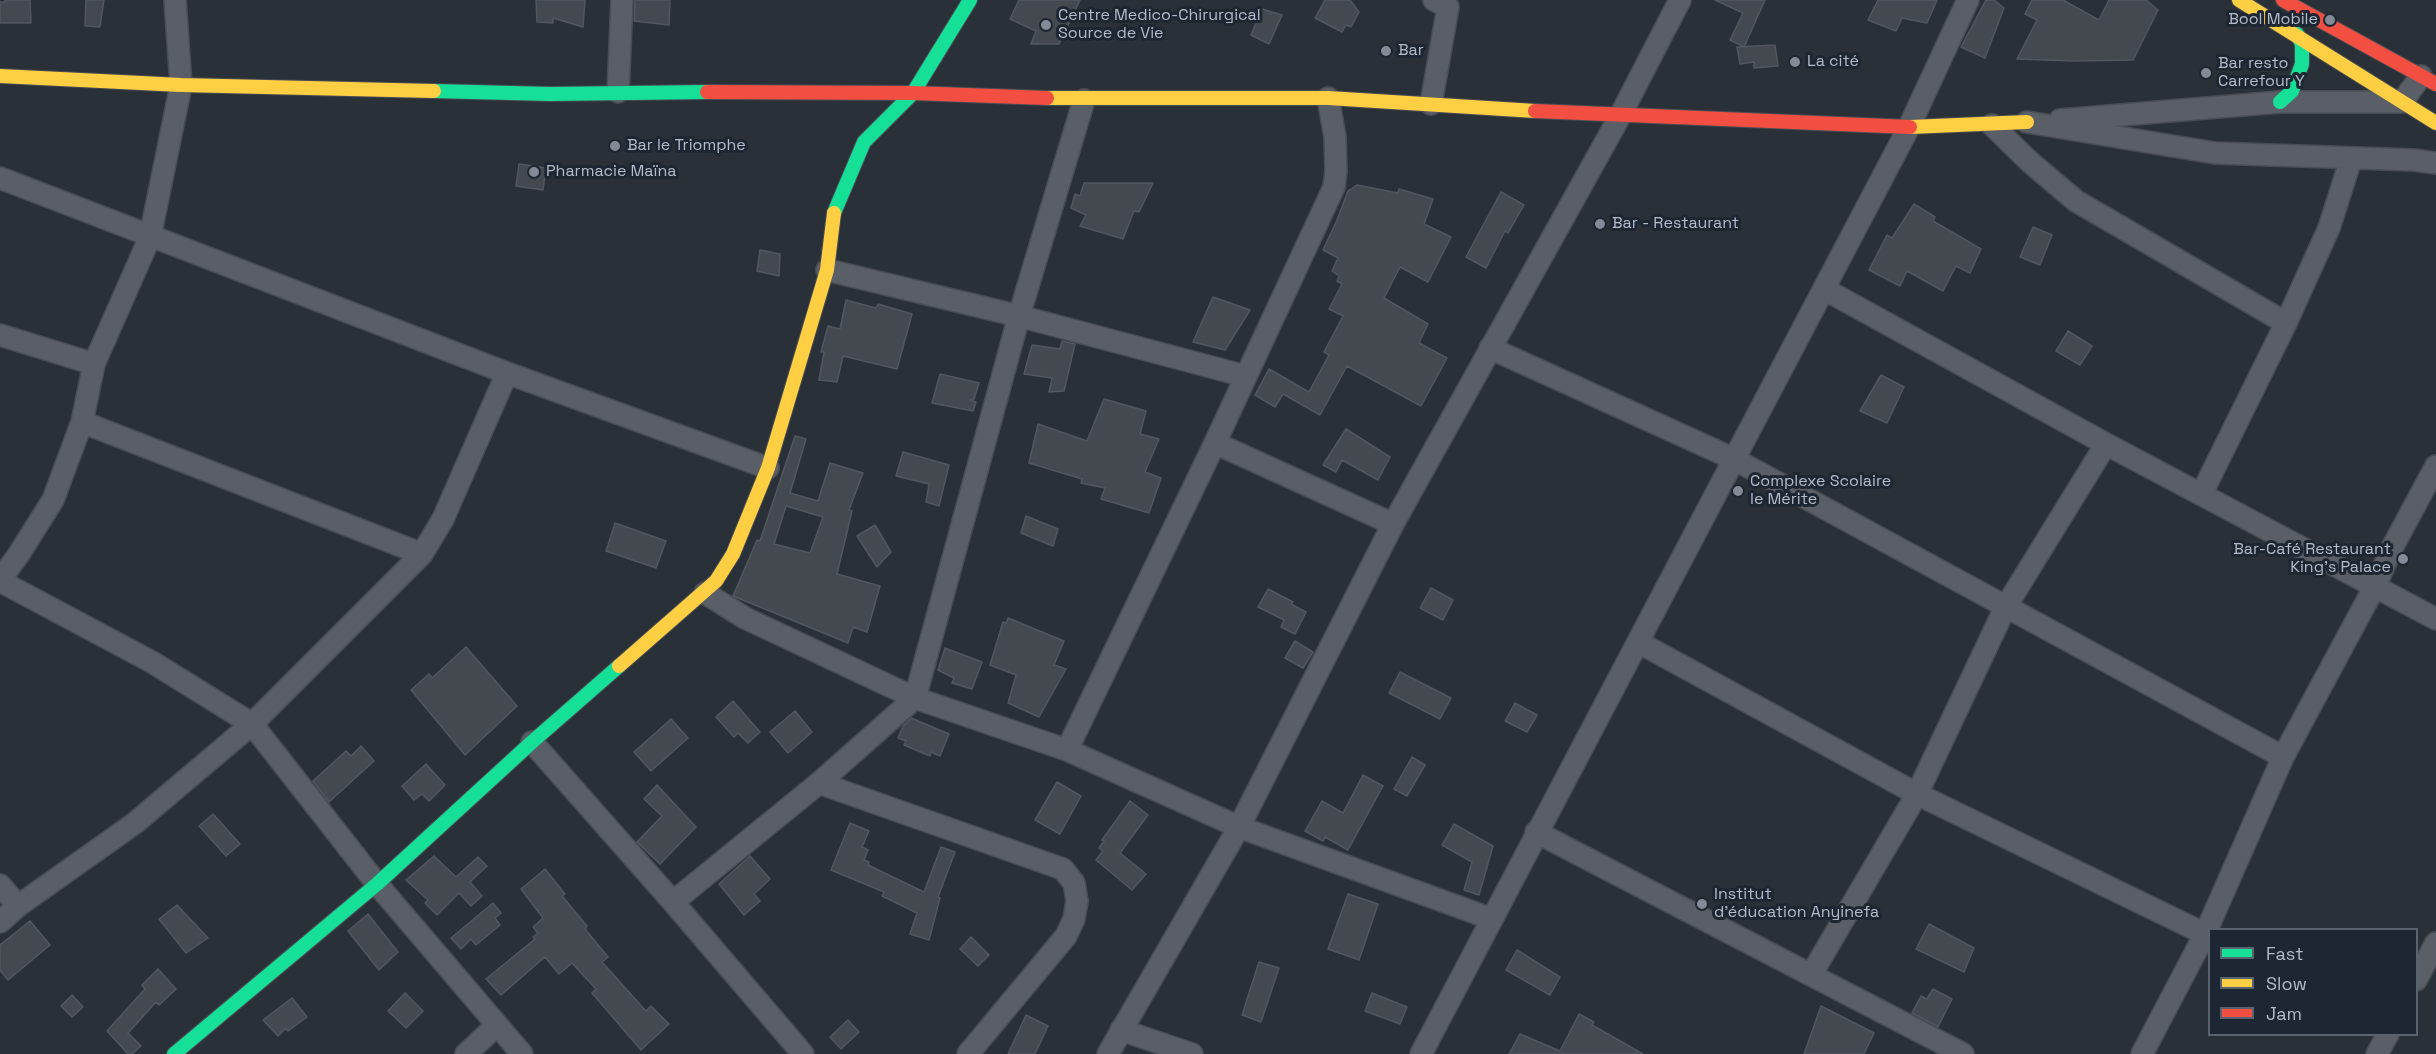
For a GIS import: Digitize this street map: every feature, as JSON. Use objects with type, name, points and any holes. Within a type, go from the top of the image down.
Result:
[{"type":"street","points":[[175,0],[181,85],[150,237],[94,364],[82,422],[53,500],[0,580],[152,662],[252,724],[377,884],[522,1054]]},
{"type":"street","points":[[618,92],[622,0]]},
{"type":"street","points":[[174,1054],[377,884],[532,742],[716,581],[733,554],[768,468],[826,270],[834,209],[864,142],[914,93],[970,0]]},
{"type":"street","points":[[1108,1054],[1239,827],[1393,524],[1620,116],[1680,0]]},
{"type":"street","points":[[1421,1054],[1909,127],[1968,0]]},
{"type":"street","points":[[2239,0],[2297,34],[2436,123]]},
{"type":"street","points":[[0,76],[181,85],[538,94],[914,93],[1084,100],[1329,99],[1620,116],[1909,127],[2027,123],[2280,102],[2402,102],[2428,80],[2283,0]]},
{"type":"street","points":[[1431,104],[1445,2]]},
{"type":"street","points":[[2280,102],[2292,91],[2302,64],[2301,44],[2297,34]]},
{"type":"street","points":[[1067,750],[1215,443],[1334,187],[1335,137],[1329,99]]},
{"type":"street","points":[[673,902],[819,783],[915,698],[1019,316],[1084,100]]},
{"type":"street","points":[[2027,123],[2215,153],[2414,160],[2436,163]]},
{"type":"street","points":[[1992,125],[2030,162],[2076,201],[2286,323]]},
{"type":"street","points":[[2414,160],[2436,146]]},
{"type":"street","points":[[2202,493],[2330,228],[2351,159]]},
{"type":"street","points":[[0,178],[507,373],[768,468]]},
{"type":"street","points":[[826,270],[1019,316],[1245,376]]},
{"type":"street","points":[[1824,289],[2106,444],[2436,619]]},
{"type":"street","points":[[0,335],[94,364]]},
{"type":"street","points":[[1490,348],[1734,459],[2283,757]]},
{"type":"street","points":[[0,922],[18,906],[135,823],[252,724],[422,554],[443,519],[507,373]]},
{"type":"street","points":[[82,422],[422,554]]},
{"type":"street","points":[[1215,443],[1393,524]]},
{"type":"street","points":[[1811,975],[1917,794],[2005,608],[2106,444]]},
{"type":"street","points":[[2142,1054],[2205,934],[2283,757],[2375,586],[2393,546],[2436,466]]},
{"type":"street","points":[[705,593],[745,618],[915,698],[1067,750],[1239,827],[1492,919]]},
{"type":"street","points":[[1638,642],[1917,794],[2205,934]]},
{"type":"street","points":[[532,742],[673,902],[796,1052]]},
{"type":"street","points":[[819,783],[1063,869],[1074,883],[1077,901],[1074,919],[1066,936],[968,1054]]},
{"type":"street","points":[[1536,832],[1963,1054]]},
{"type":"street","points":[[0,885],[18,906]]},
{"type":"street","points":[[2418,976],[2436,943]]},
{"type":"street","points":[[466,1054],[496,1026]]},
{"type":"street","points":[[1121,1029],[1192,1054]]},
{"type":"street","points":[[2377,1054],[2387,1036]]},
{"type":"building","points":[[5,0],[30,0],[31,23],[0,23],[0,2],[5,2]]},
{"type":"building","points":[[86,0],[104,0],[100,27],[85,26]]},
{"type":"building","points":[[536,0],[585,0],[583,27],[553,18],[553,23],[537,22]]},
{"type":"building","points":[[635,0],[670,0],[669,25],[634,21]]},
{"type":"building","name":"Centre Medico-Chirurgical Source de Vie","points":[[1019,0],[1080,0],[1059,44],[1031,44],[1036,31],[1010,19]]},
{"type":"building","points":[[1325,0],[1350,0],[1359,12],[1351,27],[1346,25],[1342,32],[1315,18]]},
{"type":"building","points":[[1715,0],[1765,0],[1744,47],[1730,40],[1743,13]]},
{"type":"building","points":[[1878,0],[1937,0],[1927,23],[1902,18],[1896,31],[1868,20]]},
{"type":"building","points":[[1986,0],[1994,0],[2004,8],[1985,58],[1961,47]]},
{"type":"building","points":[[2032,0],[2063,0],[2099,20],[2109,0],[2146,0],[2158,10],[2133,60],[2017,59],[2037,20],[2025,14]]},
{"type":"building","points":[[1262,9],[1282,15],[1269,44],[1251,35]]},
{"type":"building","points":[[1775,45],[1778,66],[1754,68],[1754,62],[1740,64],[1737,47]]},
{"type":"building","points":[[519,164],[546,168],[543,190],[516,186]]},
{"type":"building","points":[[1084,183],[1153,183],[1139,212],[1134,211],[1123,239],[1080,226],[1086,215],[1071,208],[1075,194],[1080,196]]},
{"type":"building","points":[[1357,185],[1398,193],[1399,189],[1433,199],[1424,224],[1451,237],[1428,282],[1400,267],[1384,298],[1428,324],[1419,343],[1447,358],[1421,406],[1347,366],[1320,415],[1283,394],[1275,407],[1255,395],[1269,369],[1309,392],[1329,355],[1324,352],[1343,316],[1329,309],[1342,284],[1337,281],[1339,276],[1332,271],[1338,258],[1323,250],[1348,191]]},
{"type":"building","points":[[1501,192],[1524,205],[1508,233],[1505,231],[1486,268],[1466,257]]},
{"type":"building","points":[[1914,204],[1935,217],[1933,221],[1981,249],[1970,273],[1956,266],[1943,291],[1907,271],[1900,286],[1869,270],[1887,235],[1892,238]]},
{"type":"building","points":[[2033,227],[2052,235],[2040,265],[2020,257]]},
{"type":"building","points":[[760,250],[780,254],[779,276],[757,271]]},
{"type":"building","points":[[1213,297],[1250,310],[1225,350],[1193,342]]},
{"type":"building","points":[[846,300],[876,308],[878,304],[912,314],[897,369],[843,356],[837,382],[819,380],[824,352],[821,352],[828,326],[840,329]]},
{"type":"building","points":[[2068,331],[2092,346],[2080,365],[2056,351]]},
{"type":"building","points":[[1062,341],[1075,344],[1064,391],[1049,392],[1052,378],[1024,374],[1032,345],[1060,349]]},
{"type":"building","points":[[940,374],[979,383],[974,399],[970,400],[976,402],[973,411],[932,403]]},
{"type":"building","points":[[1881,375],[1904,387],[1887,423],[1860,411]]},
{"type":"building","points":[[1104,399],[1146,411],[1140,434],[1159,439],[1145,472],[1161,478],[1149,513],[1101,499],[1105,488],[1081,483],[1082,479],[1029,463],[1038,424],[1087,441]]},
{"type":"building","points":[[1346,429],[1390,457],[1378,480],[1342,460],[1336,472],[1323,465]]},
{"type":"building","points":[[795,436],[806,439],[790,493],[818,501],[830,463],[863,473],[849,510],[852,511],[837,574],[880,586],[867,632],[853,627],[848,643],[733,596],[757,540],[760,541]],"holes":[[[786,506],[823,517],[810,553],[774,544]]]},
{"type":"building","points":[[903,452],[949,465],[939,506],[926,502],[929,484],[896,476]]},
{"type":"building","points":[[1026,516],[1058,529],[1053,546],[1021,533]]},
{"type":"building","points":[[615,523],[666,541],[656,568],[606,551]]},
{"type":"building","points":[[875,525],[891,552],[877,567],[857,536]]},
{"type":"building","points":[[1431,588],[1453,600],[1443,620],[1420,608]]},
{"type":"building","points":[[1268,589],[1293,602],[1291,604],[1306,612],[1295,634],[1281,627],[1284,620],[1258,607]]},
{"type":"building","points":[[1008,618],[1064,641],[1054,665],[1066,669],[1039,717],[1008,703],[1016,675],[990,665],[1003,622],[1006,623]]},
{"type":"building","points":[[1295,641],[1313,652],[1303,668],[1285,658]]},
{"type":"building","points":[[466,647],[517,706],[465,755],[411,690],[429,674],[432,678]]},
{"type":"building","points":[[945,648],[982,662],[972,689],[952,683],[954,678],[938,670]]},
{"type":"building","points":[[1400,672],[1451,698],[1440,719],[1389,693]]},
{"type":"building","points":[[733,701],[760,732],[748,743],[738,733],[734,737],[716,717]]},
{"type":"building","points":[[1515,703],[1537,715],[1527,732],[1505,721]]},
{"type":"building","points":[[795,711],[812,732],[788,753],[770,732]]},
{"type":"building","points":[[911,718],[949,734],[940,756],[931,752],[930,756],[904,745],[906,741],[898,738],[903,726]]},
{"type":"building","points":[[671,719],[688,738],[651,771],[634,752]]},
{"type":"building","points":[[361,746],[374,761],[329,802],[313,781],[346,751],[351,756]]},
{"type":"building","points":[[1412,757],[1425,765],[1407,796],[1394,789]]},
{"type":"building","points":[[426,764],[445,785],[429,801],[422,794],[414,800],[402,786]]},
{"type":"building","points":[[1363,775],[1383,786],[1348,850],[1325,837],[1323,841],[1305,831],[1322,801],[1343,813]]},
{"type":"building","points":[[1057,782],[1081,796],[1060,834],[1035,820]]},
{"type":"building","points":[[657,785],[696,827],[660,864],[637,842],[662,816],[644,799]]},
{"type":"building","points":[[1130,801],[1148,815],[1120,853],[1146,874],[1132,890],[1096,860],[1103,851],[1099,848],[1104,841],[1102,840]]},
{"type":"building","points":[[213,814],[240,844],[226,856],[199,826]]},
{"type":"building","points":[[850,823],[869,831],[862,847],[868,850],[864,860],[869,862],[868,865],[924,892],[941,847],[955,852],[938,897],[940,898],[929,940],[910,934],[917,913],[882,896],[884,892],[831,870]]},
{"type":"building","points":[[1454,824],[1493,846],[1479,895],[1464,890],[1472,862],[1442,845]]},
{"type":"building","points":[[434,856],[456,877],[478,857],[487,866],[470,882],[482,896],[471,906],[459,893],[437,915],[425,903],[428,900],[406,880]]},
{"type":"building","points":[[750,856],[770,879],[754,894],[760,901],[744,915],[719,884]]},
{"type":"building","points":[[545,869],[565,894],[562,896],[587,926],[585,929],[608,957],[602,962],[646,1011],[651,1006],[669,1024],[641,1050],[592,993],[596,989],[572,963],[559,974],[545,957],[501,995],[486,979],[535,939],[533,937],[538,933],[533,927],[543,918],[521,889]]},
{"type":"building","points":[[1348,894],[1378,904],[1359,960],[1328,949]]},
{"type":"building","points":[[493,903],[501,913],[495,918],[500,925],[476,945],[471,939],[461,949],[451,938]]},
{"type":"building","points":[[177,905],[208,938],[186,953],[159,919]]},
{"type":"building","points":[[368,914],[398,952],[379,970],[348,931]]},
{"type":"building","points":[[30,921],[50,945],[8,980],[0,970],[0,945]]},
{"type":"building","points":[[1929,924],[1974,948],[1964,972],[1916,949]]},
{"type":"building","points":[[971,937],[989,955],[978,966],[960,949]]},
{"type":"building","points":[[1517,950],[1560,977],[1550,995],[1506,970]]},
{"type":"building","points":[[1259,962],[1279,968],[1261,1022],[1242,1015]]},
{"type":"building","points":[[158,969],[176,989],[159,1005],[156,1002],[128,1033],[141,1046],[132,1054],[128,1054],[107,1031],[145,989],[142,985]]},
{"type":"building","points":[[1933,989],[1952,999],[1938,1027],[1912,1013],[1921,996],[1927,999]]},
{"type":"building","points":[[405,993],[423,1011],[406,1028],[388,1011]]},
{"type":"building","points":[[1372,993],[1407,1007],[1400,1024],[1365,1011]]},
{"type":"building","points":[[72,995],[83,1007],[72,1017],[61,1006]]},
{"type":"building","points":[[292,998],[307,1017],[288,1031],[286,1028],[278,1036],[263,1020]]},
{"type":"building","points":[[1821,1006],[1874,1033],[1864,1054],[1804,1054]]},
{"type":"building","points":[[1579,1014],[1594,1022],[1592,1025],[1643,1054],[1509,1054],[1520,1034],[1560,1051]]},
{"type":"building","points":[[1026,1015],[1048,1026],[1035,1054],[1008,1054]]},
{"type":"building","points":[[848,1020],[859,1032],[841,1049],[830,1037]]},
{"type":"traffic: fast","points":[[834,213],[864,142],[913,93],[970,0]]},
{"type":"traffic: fast","points":[[2280,102],[2292,91],[2302,64],[2302,44],[2297,34]]},
{"type":"traffic: fast","points":[[434,91],[550,94],[707,92]]},
{"type":"traffic: fast","points":[[174,1054],[377,884],[619,666]]},
{"type":"traffic: slow","points":[[2239,0],[2436,123]]},
{"type":"traffic: slow","points":[[0,76],[181,85],[434,91]]},
{"type":"traffic: slow","points":[[1047,98],[1328,98],[1535,111]]},
{"type":"traffic: slow","points":[[1910,127],[2027,122]]},
{"type":"traffic: slow","points":[[619,666],[716,581],[733,554],[768,468],[827,270],[834,213]]},
{"type":"traffic: jam","points":[[2283,0],[2436,84]]},
{"type":"traffic: jam","points":[[707,92],[913,93],[1047,98]]},
{"type":"traffic: jam","points":[[1535,111],[1910,127]]},
{"type":"place","name":"Bool Mobile","points":[[2330,20]]},
{"type":"place","name":"Centre Medico-Chirurgical Source de Vie","points":[[1046,25]]},
{"type":"place","name":"Bar","points":[[1386,51]]},
{"type":"place","name":"La cité","points":[[1795,62]]},
{"type":"place","name":"Bar resto Carrefour Y","points":[[2206,73]]},
{"type":"place","name":"Bar le Triomphe","points":[[615,146]]},
{"type":"place","name":"Pharmacie Maïna","points":[[534,172]]},
{"type":"place","name":"Bar - Restaurant","points":[[1600,224]]},
{"type":"place","name":"Complexe Scolaire le Mérite","points":[[1738,491]]},
{"type":"place","name":"Bar-Café Restaurant King's Palace","points":[[2403,559]]},
{"type":"place","name":"Institut d'éducation Anyinefa","points":[[1702,904]]}]
